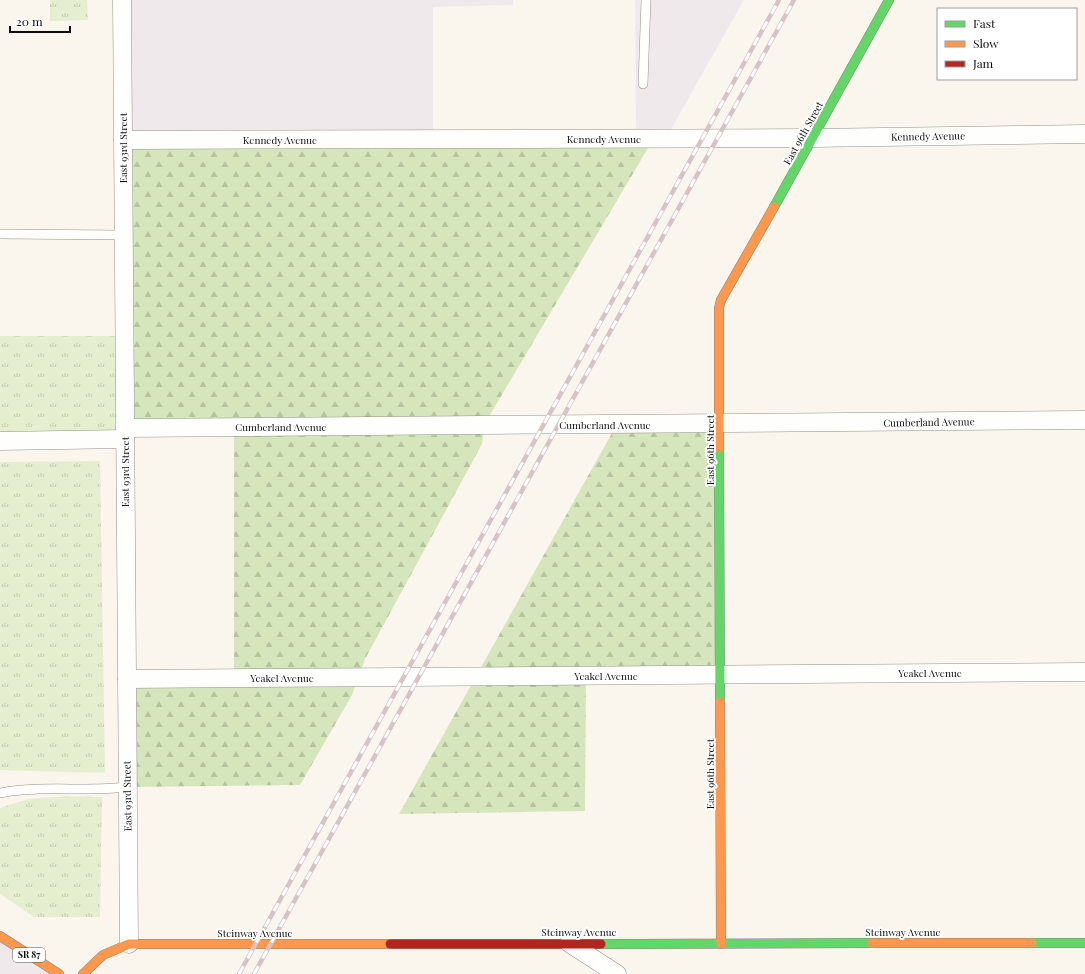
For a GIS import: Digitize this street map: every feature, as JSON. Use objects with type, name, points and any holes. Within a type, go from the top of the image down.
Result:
[{"type":"street","name":"East 93rd Street","points":[[122,0],[129,944]]},
{"type":"street","name":"East 96th Street","points":[[722,944],[720,675],[721,300],[889,0]]},
{"type":"street","name":"Kennedy Avenue","points":[[123,140],[813,138],[1085,134]]},
{"type":"street","name":"Cumberland Avenue","points":[[0,441],[125,434],[721,424],[1085,420]]},
{"type":"street","name":"Yeakel Avenue","points":[[127,679],[1085,672]]},
{"type":"street","name":"SR 87","points":[[0,936],[59,974]]},
{"type":"street","name":"Steinway Avenue","points":[[83,974],[94,962],[109,950],[129,944],[569,942],[722,944],[1085,943]]},
{"type":"street","points":[[569,942],[617,974]]},
{"type":"lane","points":[[643,84],[646,0]]},
{"type":"lane","points":[[0,234],[124,235]]},
{"type":"lane","points":[[0,793],[23,790],[106,789],[127,787]]},
{"type":"shaded area","points":[[122,0],[513,0],[513,5],[433,7],[433,139],[123,140]]},
{"type":"shaded area","points":[[635,0],[744,0],[666,138],[636,138]]},
{"type":"shaded area","points":[[0,936],[59,974],[0,974]]},
{"type":"green space","points":[[50,0],[87,0],[88,20],[50,21]]},
{"type":"green space","points":[[654,138],[484,425],[482,444],[365,659],[352,695],[300,785],[127,787],[127,679],[234,678],[234,428],[125,428],[123,140]]},
{"type":"green space","points":[[0,336],[125,336],[125,439],[0,441]]},
{"type":"green space","points":[[617,424],[721,424],[720,675],[586,676],[585,811],[399,814]]},
{"type":"green space","points":[[100,461],[105,773],[0,770],[0,462]]},
{"type":"green space","points":[[70,796],[102,797],[100,917],[34,917],[0,894],[0,808],[28,799]]},
{"type":"railway","points":[[239,974],[779,0]]},
{"type":"railway","points":[[254,974],[794,0]]},
{"type":"traffic: fast","points":[[774,207],[889,0]]},
{"type":"traffic: fast","points":[[719,448],[720,702]]},
{"type":"traffic: fast","points":[[601,944],[872,943]]},
{"type":"traffic: fast","points":[[1032,943],[1085,943]]},
{"type":"traffic: slow","points":[[719,448],[719,308],[721,300],[774,207]]},
{"type":"traffic: slow","points":[[720,702],[721,944]]},
{"type":"traffic: slow","points":[[0,936],[59,974]]},
{"type":"traffic: slow","points":[[872,943],[1032,943]]},
{"type":"traffic: slow","points":[[83,974],[103,955],[129,944],[390,944]]},
{"type":"traffic: jam","points":[[390,944],[601,944]]}]
